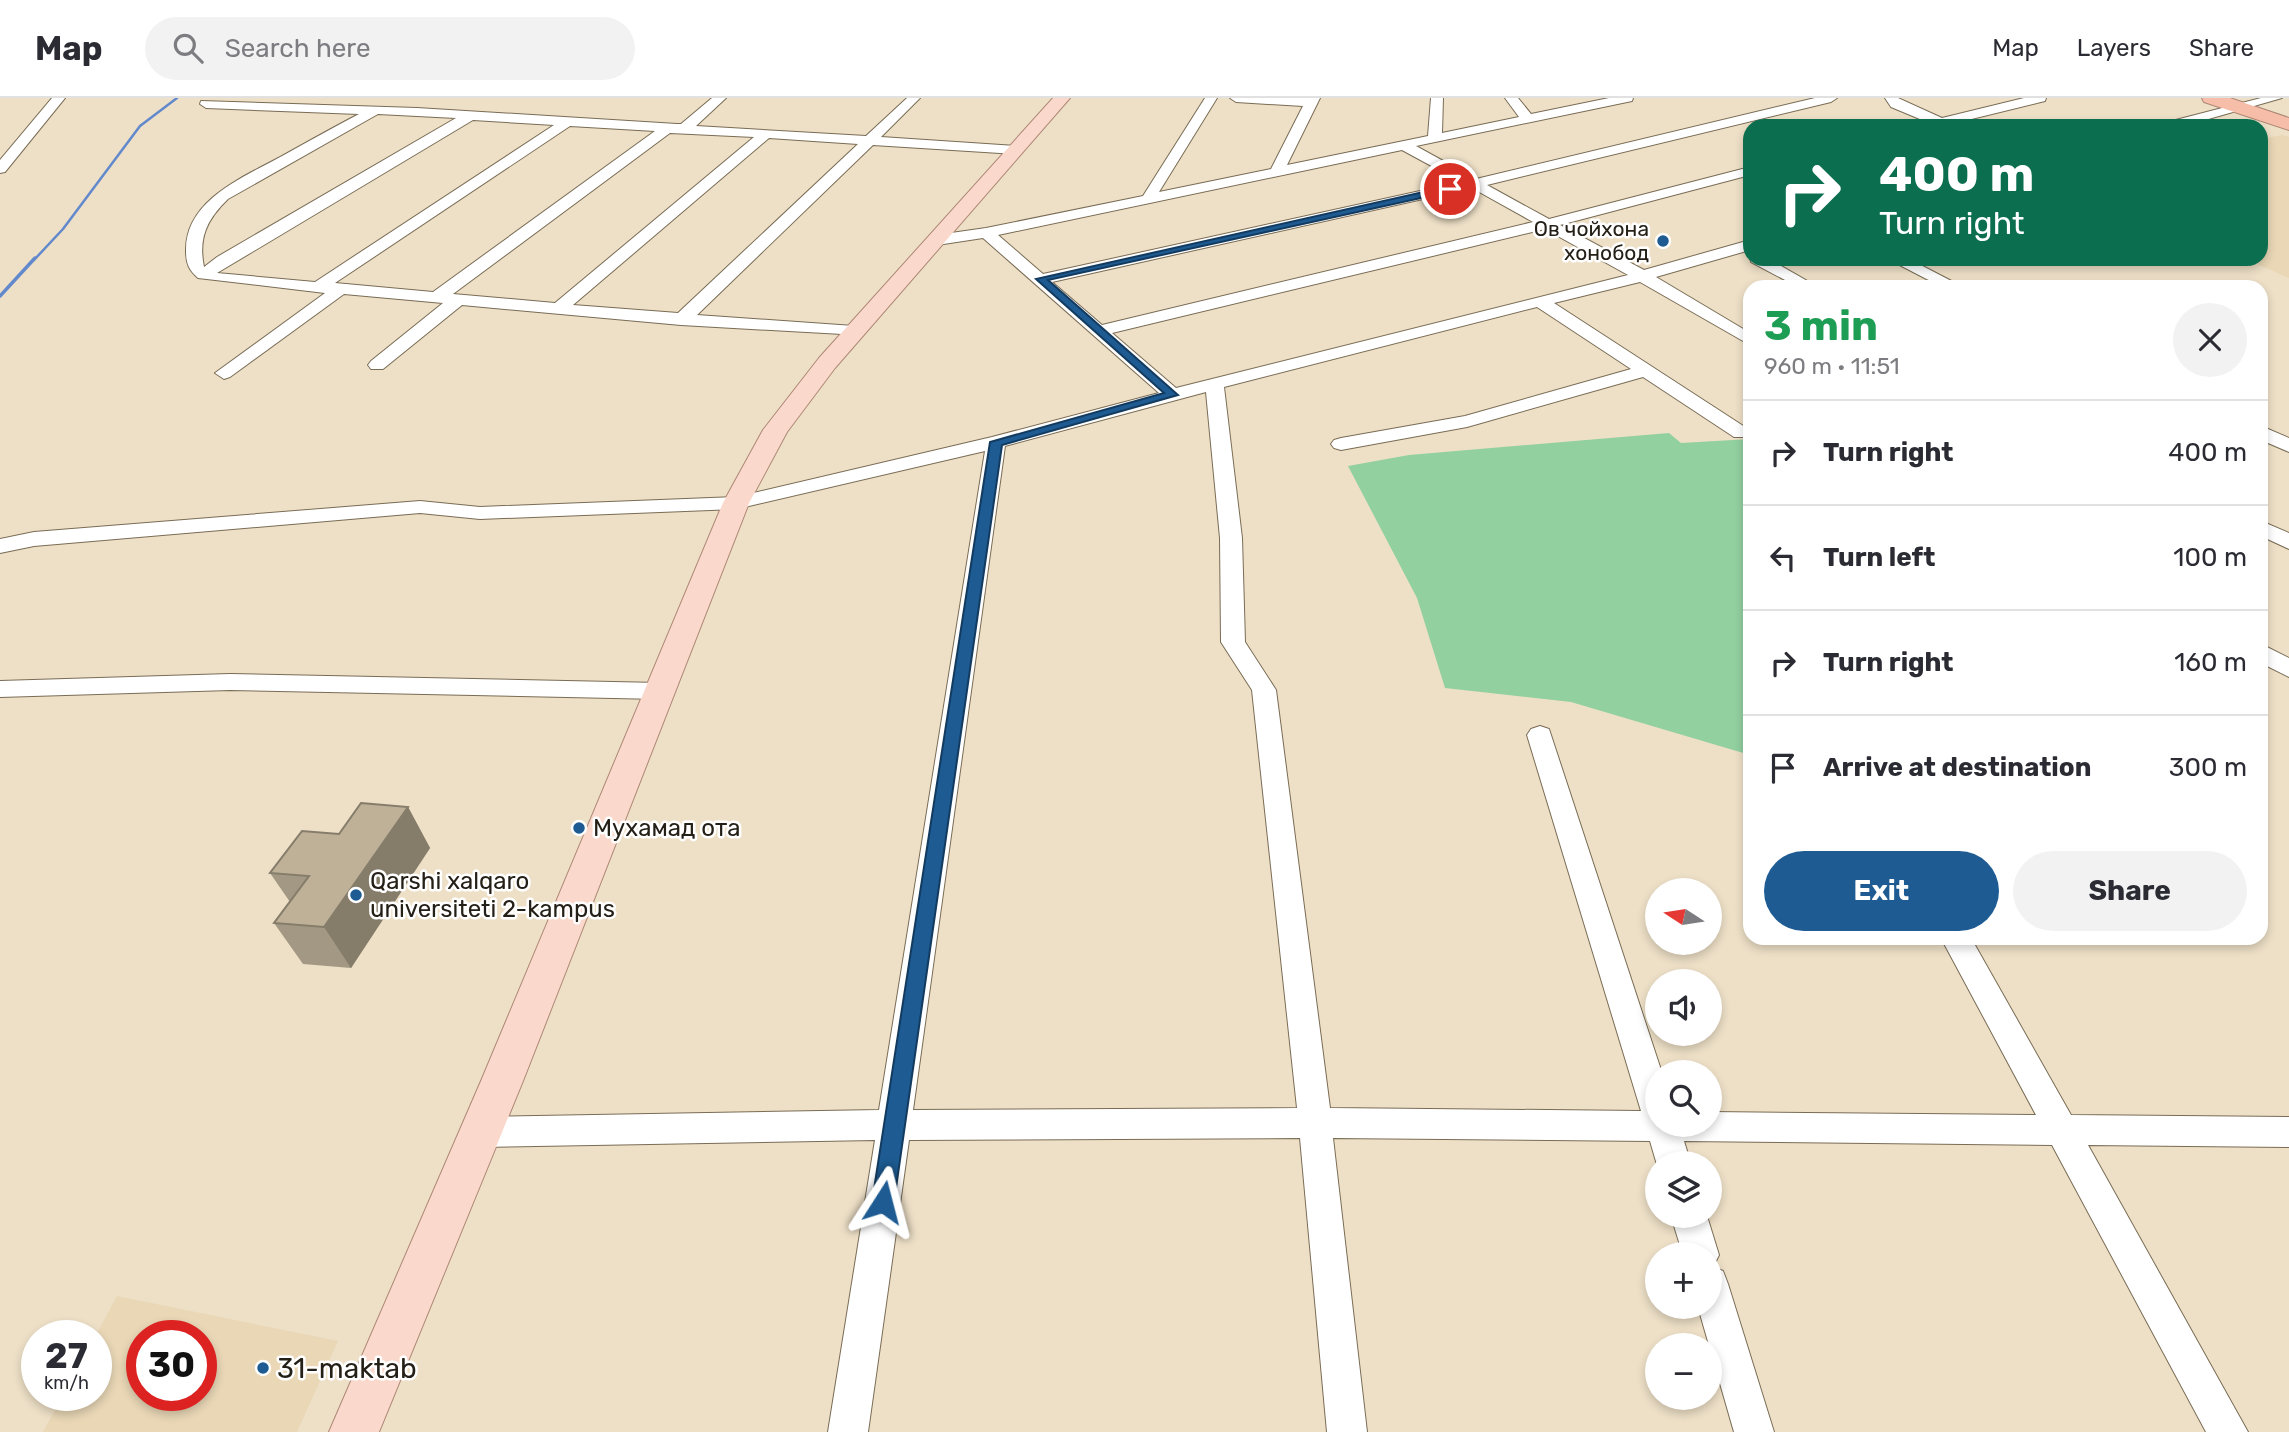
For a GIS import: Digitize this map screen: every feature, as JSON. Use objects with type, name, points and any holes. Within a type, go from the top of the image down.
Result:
[{"type":"highway","points":[[2211,98],[2253,101],[2289,118]]},
{"type":"highway","points":[[2253,101],[2289,124]]},
{"type":"main road","points":[[354,1432],[481,1132],[736,503],[775,430],[854,331],[1062,98]]},
{"type":"street","points":[[0,169],[59,98]]},
{"type":"street","points":[[330,108],[344,98]]},
{"type":"street","points":[[417,112],[440,98]]},
{"type":"street","points":[[438,297],[667,129],[685,128],[720,98]]},
{"type":"street","points":[[681,320],[914,98]]},
{"type":"street","points":[[1149,197],[1211,98]]},
{"type":"street","points":[[1236,98],[1313,101],[1276,173]]},
{"type":"street","points":[[1435,140],[1437,98]]},
{"type":"street","points":[[1511,98],[1529,120]]},
{"type":"street","points":[[937,240],[986,233],[1627,98]]},
{"type":"street","points":[[1744,119],[1832,98]]},
{"type":"street","points":[[1891,98],[1896,104],[1924,119]]},
{"type":"street","points":[[1954,119],[2040,98]]},
{"type":"street","points":[[2193,119],[2253,101]]},
{"type":"street","points":[[206,104],[417,112],[1016,150]]},
{"type":"street","points":[[376,110],[234,188],[219,199],[195,229],[192,252],[197,270],[204,275],[318,287],[681,320],[854,331]]},
{"type":"street","points":[[204,275],[223,260],[470,116]]},
{"type":"street","points":[[1041,279],[1477,183],[1743,119]]},
{"type":"street","points":[[318,287],[567,122]]},
{"type":"street","points":[[558,309],[765,135]]},
{"type":"street","points":[[1407,146],[1642,276],[1743,337]]},
{"type":"street","points":[[1101,330],[1546,224],[1743,174]]},
{"type":"street","points":[[986,233],[1173,395]]},
{"type":"street","points":[[0,546],[34,539],[420,508],[480,513],[736,503],[996,442],[1214,384],[1743,251]]},
{"type":"street","points":[[1770,266],[1797,280]]},
{"type":"street","points":[[1911,266],[1940,280]]},
{"type":"street","points":[[224,373],[341,289]]},
{"type":"street","points":[[377,365],[459,299]]},
{"type":"street","points":[[1539,301],[1741,433]]},
{"type":"street","points":[[1341,444],[1467,421],[1646,371]]},
{"type":"street","points":[[1214,384],[1231,538],[1233,642],[1264,690],[1315,1123],[1347,1432]]},
{"type":"street","points":[[2268,436],[2289,446]]},
{"type":"street","points":[[848,1432],[996,442]]},
{"type":"street","points":[[2268,531],[2289,542]]},
{"type":"street","points":[[2268,656],[2289,669]]},
{"type":"street","points":[[0,689],[230,682],[660,691]]},
{"type":"street","points":[[1540,735],[1645,1070]]},
{"type":"street","points":[[1960,945],[2228,1432]]},
{"type":"street","points":[[481,1132],[895,1125],[1645,1121]]},
{"type":"street","points":[[1722,1122],[2289,1132]]},
{"type":"street","points":[[1720,1319],[1754,1432]]},
{"type":"shaded area","points":[[2282,135],[2289,137],[2289,278],[2261,266],[2268,266],[2268,138]]},
{"type":"shaded area","name":"31-maktab","points":[[117,1296],[338,1341],[297,1432],[43,1432],[54,1411],[112,1411],[112,1320],[104,1320]]},
{"type":"green space","points":[[1669,433],[1681,443],[1743,439],[1743,753],[1571,702],[1445,688],[1417,598],[1348,466],[1409,455]]},
{"type":"building","points":[[361,803],[408,807],[324,927],[274,923],[309,876],[270,873],[302,831],[339,834]]},
{"type":"waterway","points":[[34,260],[63,229],[140,126],[177,98]]},
{"type":"waterway","points":[[0,296],[35,258]]},
{"type":"place","name":"Ов чойхона хонобод","points":[[1663,241]]},
{"type":"place","name":"Мухамад ота","points":[[579,828]]},
{"type":"place","name":"Qarshi xalqaro universiteti 2-kampus","points":[[356,895]]},
{"type":"place","name":"31-maktab","points":[[263,1368]]},
{"type":"route","points":[[883,1202],[996,442],[1173,395],[1041,279],[1450,189]]}]
